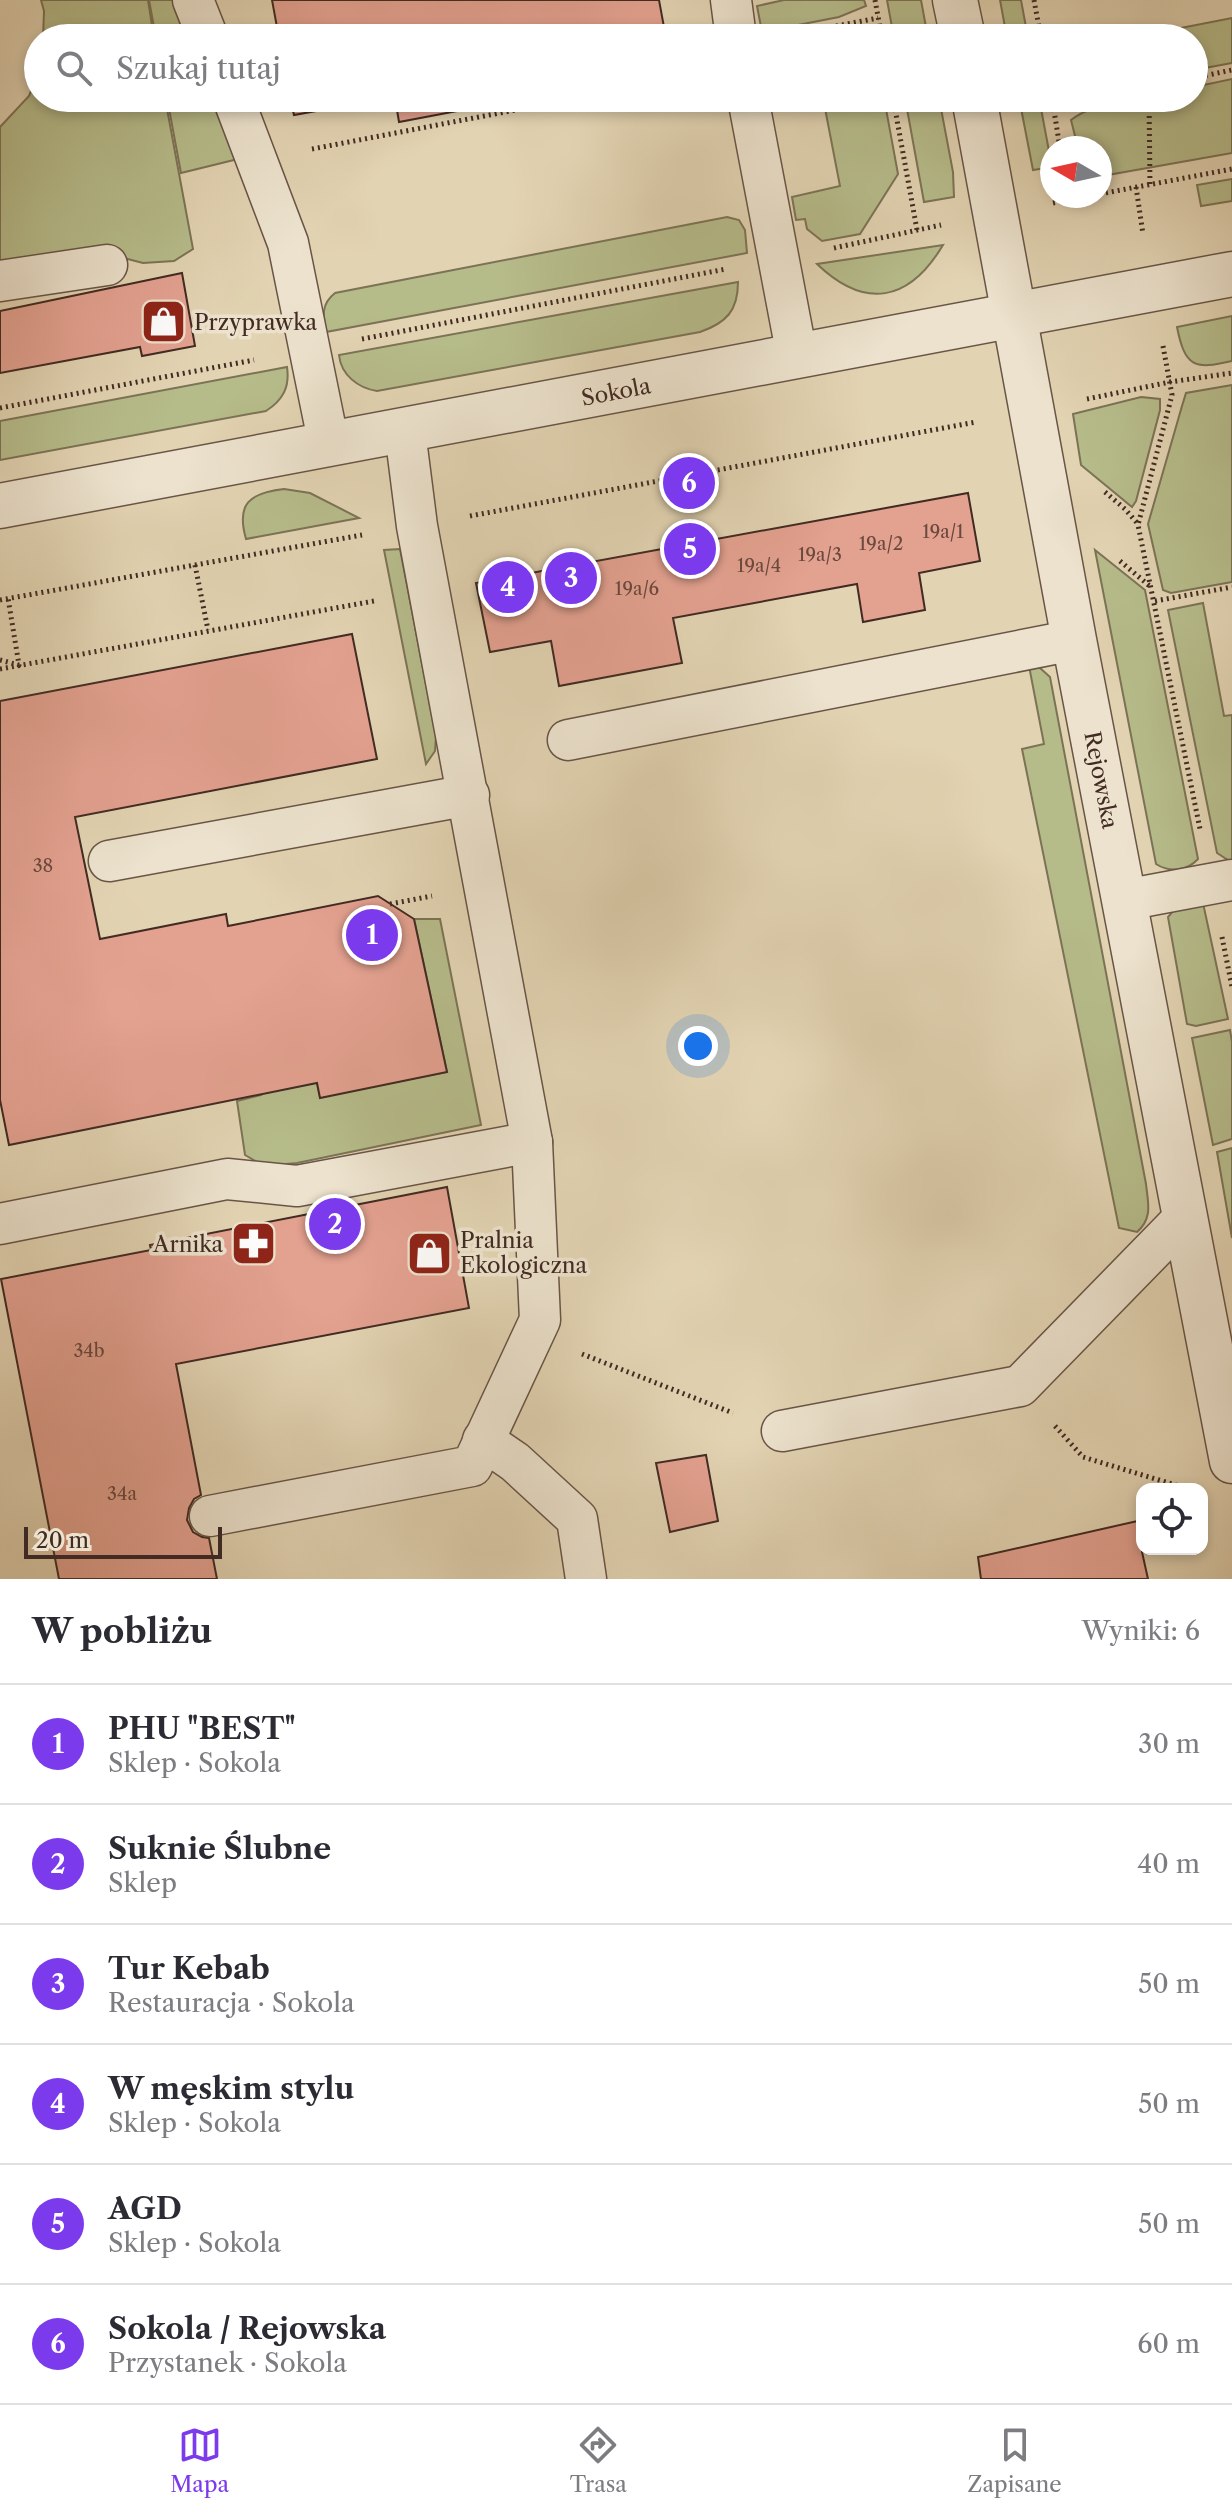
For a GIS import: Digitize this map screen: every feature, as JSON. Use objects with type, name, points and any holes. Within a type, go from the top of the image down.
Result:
[{"type":"street","points":[[955,0],[960,24]]},
{"type":"street","name":"Rejowska","points":[[977,112],[1074,640],[1232,1461]]},
{"type":"street","name":"Sokola","points":[[0,506],[1232,274]]},
{"type":"lane","points":[[193,0],[202,24]]},
{"type":"lane","points":[[731,0],[734,24]]},
{"type":"lane","points":[[239,112],[288,243],[329,445]]},
{"type":"lane","points":[[751,112],[797,356]]},
{"type":"lane","points":[[0,281],[107,265]]},
{"type":"lane","points":[[210,1516],[472,1466],[540,1320],[532,1142],[417,526],[405,432]]},
{"type":"lane","points":[[568,740],[1074,640]]},
{"type":"lane","points":[[109,861],[469,795]]},
{"type":"lane","points":[[1125,900],[1222,882]]},
{"type":"lane","points":[[0,1224],[227,1179],[297,1186],[532,1142]]},
{"type":"lane","points":[[782,1431],[1020,1386],[1186,1216]]},
{"type":"lane","points":[[483,1440],[515,1462],[577,1519],[586,1579]]},
{"type":"path","points":[[875,0],[879,24]]},
{"type":"path","points":[[1034,0],[1038,24]]},
{"type":"path","points":[[847,24],[878,18]]},
{"type":"path","points":[[1208,75],[1232,70]]},
{"type":"path","points":[[257,159],[504,112]]},
{"type":"path","points":[[896,112],[917,230]]},
{"type":"path","points":[[1054,112],[1058,136]]},
{"type":"path","points":[[1149,112],[1150,185]]},
{"type":"path","points":[[1112,192],[1232,169]]},
{"type":"path","points":[[1136,187],[1172,395],[1138,525],[1222,882],[1232,987]]},
{"type":"path","points":[[0,408],[778,260],[1040,205]]},
{"type":"path","points":[[0,600],[417,526],[1033,411],[1170,382],[1232,373]]},
{"type":"path","points":[[195,564],[208,630]]},
{"type":"path","points":[[1155,601],[1232,587]]},
{"type":"path","points":[[8,598],[19,665]]},
{"type":"path","points":[[0,669],[374,601],[377,617]]},
{"type":"path","points":[[0,660],[19,665]]},
{"type":"path","points":[[390,904],[441,894]]},
{"type":"path","points":[[533,1335],[782,1431]]},
{"type":"path","points":[[1020,1386],[1083,1457],[1169,1483]]},
{"type":"green space","points":[[41,0],[148,0],[152,24],[44,24]]},
{"type":"green space","points":[[149,0],[178,0],[187,24],[153,24]]},
{"type":"green space","points":[[784,0],[864,0],[866,6],[839,17],[803,24],[760,24],[757,6]]},
{"type":"green space","points":[[887,0],[921,0],[925,24],[891,24]]},
{"type":"green space","points":[[1000,0],[1021,0],[1025,24],[1004,24]]},
{"type":"green space","points":[[1232,18],[1232,63],[1208,67],[1208,24],[1201,24]]},
{"type":"green space","points":[[1232,79],[1232,153],[1112,174],[1112,136],[1075,136],[1071,120],[1083,112],[1208,112],[1208,84]]},
{"type":"green space","points":[[24,101],[24,112],[168,112],[193,249],[174,261],[143,263],[116,256],[0,271],[0,127]]},
{"type":"green space","points":[[170,112],[221,112],[238,159],[181,173]]},
{"type":"green space","points":[[826,112],[887,112],[898,174],[860,234],[822,241],[807,229],[805,219],[796,220],[792,197],[840,186]]},
{"type":"green space","points":[[908,112],[942,112],[953,172],[954,197],[924,202]]},
{"type":"green space","points":[[1022,112],[1042,112],[1046,136],[1040,136],[1040,169],[1033,170]]},
{"type":"green space","points":[[1232,179],[1232,201],[1201,206],[1197,185]]},
{"type":"green space","points":[[727,217],[739,220],[745,230],[747,253],[326,332],[324,310],[335,293]]},
{"type":"green space","points":[[943,245],[916,278],[901,288],[885,293],[852,288],[817,264]]},
{"type":"green space","points":[[738,282],[736,301],[729,314],[700,332],[377,391],[363,387],[352,379],[340,362],[339,355]]},
{"type":"green space","points":[[1232,316],[1232,361],[1200,365],[1188,358],[1177,327]]},
{"type":"green space","points":[[287,367],[284,392],[266,411],[0,460],[0,421]]},
{"type":"green space","points":[[1232,385],[1232,582],[1171,593],[1163,590],[1148,524],[1182,406],[1186,393]]},
{"type":"green space","points":[[1141,397],[1160,399],[1160,410],[1132,507],[1081,465],[1073,414]]},
{"type":"green space","points":[[284,489],[310,493],[359,518],[246,539],[243,517],[248,502],[262,494]]},
{"type":"green space","points":[[400,549],[436,736],[435,751],[426,764],[384,550]]},
{"type":"green space","points":[[1095,550],[1145,590],[1198,859],[1184,868],[1173,870],[1156,864]]},
{"type":"green space","points":[[1203,603],[1224,716],[1232,715],[1232,860],[1217,853],[1168,610]]},
{"type":"green space","points":[[1029,666],[1040,668],[1050,677],[1146,1184],[1147,1216],[1137,1232],[1119,1228],[1022,749],[1044,744]]},
{"type":"green space","points":[[1203,903],[1228,1019],[1196,1026],[1187,1024],[1168,917],[1174,910]]},
{"type":"green space","points":[[414,919],[440,919],[481,1125],[297,1163],[264,1166],[245,1155],[237,1101],[261,1095],[251,1049],[307,1037],[320,1097],[447,1072]]},
{"type":"green space","points":[[1230,1030],[1232,1139],[1213,1145],[1192,1038]]},
{"type":"green space","points":[[1232,1148],[1232,1238],[1217,1152]]},
{"type":"building","points":[[272,0],[659,0],[663,24],[276,24]]},
{"type":"building","points":[[397,112],[452,112],[399,122]]},
{"type":"building","points":[[182,273],[195,346],[142,356],[140,347],[0,373],[0,311]]},
{"type":"building","points":[[968,493],[980,561],[919,573],[925,610],[863,622],[857,584],[673,618],[682,663],[559,686],[551,641],[490,652],[476,583]]},
{"type":"building","points":[[352,634],[377,759],[75,817],[100,939],[226,914],[228,926],[378,896],[414,919],[447,1072],[320,1098],[317,1083],[9,1145],[0,1100],[0,701]]},
{"type":"building","points":[[447,1187],[469,1308],[176,1364],[201,1495],[194,1499],[187,1520],[193,1532],[209,1538],[217,1579],[59,1579],[1,1279],[151,1250],[150,1245]]},
{"type":"building","points":[[706,1455],[718,1521],[670,1532],[656,1463]]},
{"type":"building","points":[[1136,1521],[1136,1555],[1143,1555],[1148,1579],[981,1579],[978,1557]]},
{"type":"place","name":"Przyprawka","points":[[163,322]]},
{"type":"place","name":"Sokola / Rejowska","points":[[689,483]]},
{"type":"place","name":"AGD","points":[[690,549]]},
{"type":"place","name":"Tur Kebab","points":[[571,578]]},
{"type":"place","name":"W męskim stylu","points":[[508,587]]},
{"type":"place","name":"PHU \"BEST\"","points":[[372,935]]},
{"type":"place","name":"Suknie Ślubne","points":[[335,1224]]},
{"type":"place","name":"Arnika","points":[[254,1244]]},
{"type":"place","name":"Pralnia Ekologiczna","points":[[429,1253]]}]
